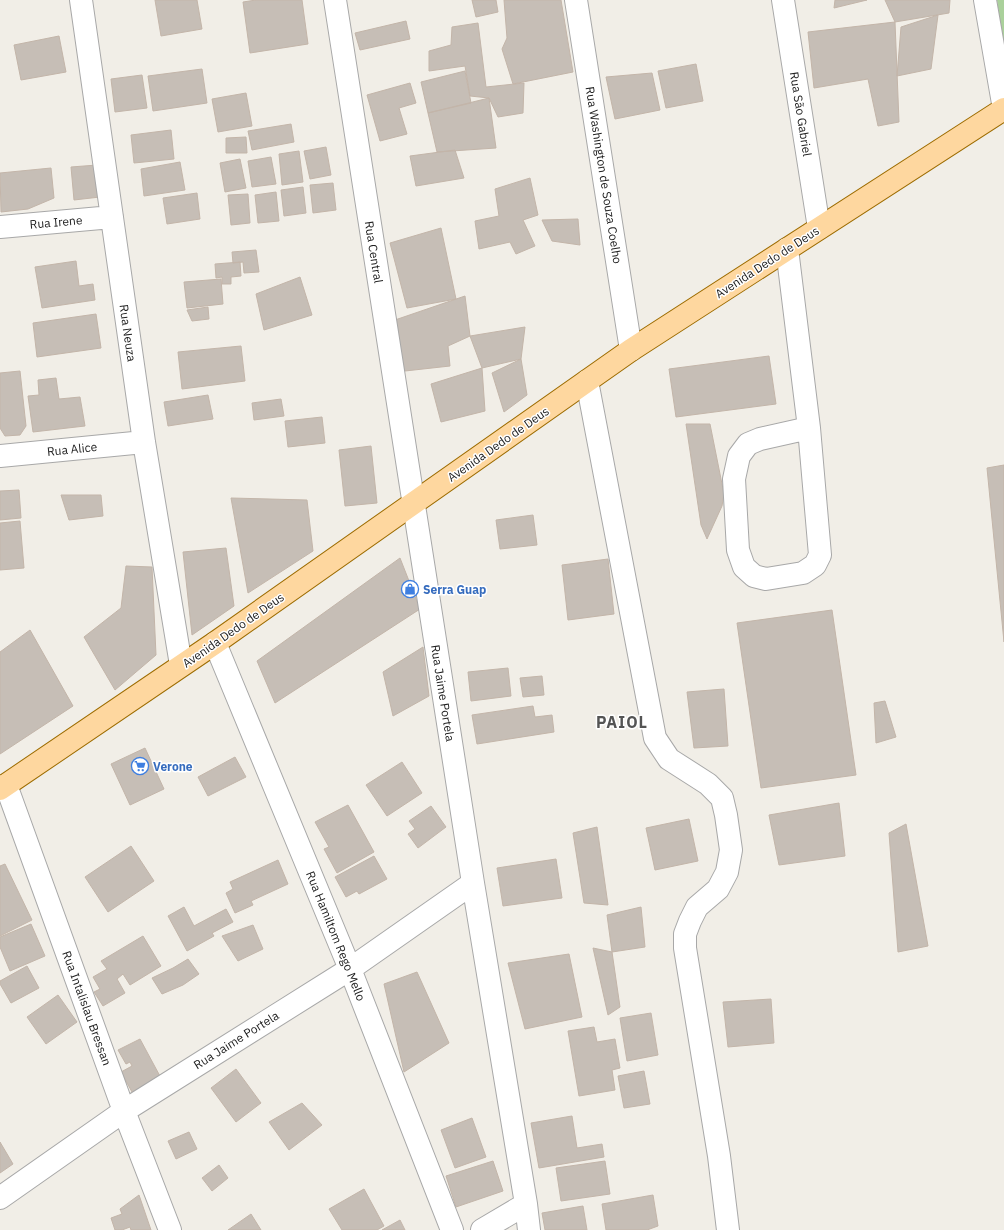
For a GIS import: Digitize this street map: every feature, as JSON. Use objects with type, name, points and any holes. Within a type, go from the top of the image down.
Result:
[{"type":"main road","name":"Avenida Dedo de Deus","points":[[3,787],[215,643],[631,350],[1004,109]]},
{"type":"street","name":"Rua Neuza","points":[[81,0],[144,442],[181,665]]},
{"type":"street","name":"Rua Central","points":[[335,0],[413,503]]},
{"type":"street","name":"Rua Washington de Souza Coelho","points":[[576,0],[631,350]]},
{"type":"street","name":"Rua São Gabriel","points":[[783,0],[819,228]]},
{"type":"street","points":[[985,0],[1004,109]]},
{"type":"street","name":"Rua Irene","points":[[0,227],[112,217]]},
{"type":"street","points":[[787,249],[809,428],[820,555],[815,565],[803,573],[766,579],[754,576],[744,567],[738,550],[734,479],[739,456],[748,444],[760,439],[809,428]]},
{"type":"street","points":[[587,381],[655,738],[669,759],[708,784],[722,798],[726,815],[731,850],[727,872],[718,889],[697,907],[685,934],[685,948],[719,1156],[728,1230]]},
{"type":"street","name":"Rua Alice","points":[[0,456],[144,442]]},
{"type":"street","name":"Rua Jaime Portela","points":[[413,503],[529,1230]]},
{"type":"street","name":"Rua Hamiltom Rego Mello","points":[[215,643],[350,969],[452,1230]]},
{"type":"street","name":"Rua Intalislau Bressan","points":[[3,787],[170,1230]]},
{"type":"street","name":"Rua Jaime Portela","points":[[0,1198],[124,1111],[350,969],[473,883]]},
{"type":"street","points":[[482,1230],[526,1204]]},
{"type":"green space","points":[[997,0],[1004,0],[1004,52]]},
{"type":"building","points":[[155,0],[197,0],[202,29],[161,36]]},
{"type":"building","points":[[256,0],[302,0],[308,44],[250,53],[243,2]]},
{"type":"building","points":[[472,0],[496,0],[498,12],[476,17]]},
{"type":"building","points":[[504,0],[561,0],[573,72],[513,84],[502,49],[507,38]]},
{"type":"building","points":[[835,0],[867,0],[834,8]]},
{"type":"building","points":[[885,0],[950,0],[949,13],[895,22]]},
{"type":"building","points":[[938,15],[931,69],[897,76],[901,27]]},
{"type":"building","points":[[406,21],[410,39],[360,50],[355,33]]},
{"type":"building","points":[[895,22],[899,122],[878,126],[868,79],[814,88],[808,32]]},
{"type":"building","points":[[478,23],[486,87],[524,83],[523,113],[498,117],[489,98],[470,96],[465,66],[429,71],[429,51],[451,45],[452,27]]},
{"type":"building","points":[[59,36],[66,72],[21,80],[14,45]]},
{"type":"building","points":[[696,64],[703,101],[666,108],[658,71]]},
{"type":"building","points":[[202,69],[207,103],[153,111],[148,76]]},
{"type":"building","points":[[465,71],[471,103],[428,113],[421,82]]},
{"type":"building","points":[[652,73],[660,110],[615,119],[606,77]]},
{"type":"building","points":[[142,75],[147,108],[115,112],[111,79]]},
{"type":"building","points":[[410,83],[416,103],[399,108],[407,134],[380,141],[367,95]]},
{"type":"building","points":[[246,93],[252,126],[218,132],[212,99]]},
{"type":"building","points":[[489,98],[496,148],[437,152],[428,113]]},
{"type":"building","points":[[291,124],[294,142],[252,150],[248,131]]},
{"type":"building","points":[[171,130],[174,159],[134,163],[131,135]]},
{"type":"building","points":[[246,137],[247,153],[226,153],[226,138]]},
{"type":"building","points":[[326,147],[331,175],[310,179],[304,151]]},
{"type":"building","points":[[455,150],[464,178],[416,186],[410,156]]},
{"type":"building","points":[[299,151],[303,182],[282,185],[279,154]]},
{"type":"building","points":[[271,157],[276,184],[252,187],[248,161]]},
{"type":"building","points":[[240,159],[246,188],[225,192],[220,163]]},
{"type":"building","points":[[180,162],[185,190],[144,196],[141,169]]},
{"type":"building","points":[[97,165],[100,197],[74,200],[71,167]]},
{"type":"building","points":[[51,168],[54,198],[28,209],[1,212],[0,173]]},
{"type":"building","points":[[530,178],[538,215],[523,220],[535,246],[516,254],[510,242],[479,249],[475,221],[499,216],[495,189]]},
{"type":"building","points":[[333,183],[336,210],[313,213],[310,185]]},
{"type":"building","points":[[303,187],[306,213],[284,216],[281,190]]},
{"type":"building","points":[[276,192],[279,221],[258,223],[255,195]]},
{"type":"building","points":[[197,193],[200,219],[167,224],[163,198]]},
{"type":"building","points":[[248,194],[250,223],[231,225],[228,195]]},
{"type":"building","points":[[578,219],[580,245],[552,241],[542,220]]},
{"type":"building","points":[[441,228],[456,299],[407,308],[390,243]]},
{"type":"building","points":[[256,250],[259,272],[244,273],[243,262],[233,263],[232,252]]},
{"type":"building","points":[[76,261],[79,286],[93,284],[95,300],[42,308],[35,267]]},
{"type":"building","points":[[240,262],[241,276],[231,277],[231,284],[222,284],[222,277],[216,278],[215,264]]},
{"type":"building","points":[[300,277],[312,315],[264,330],[256,294]]},
{"type":"building","points":[[221,279],[223,304],[187,308],[184,282]]},
{"type":"building","points":[[465,296],[470,336],[448,346],[450,366],[405,371],[397,353],[392,321]]},
{"type":"building","points":[[208,307],[209,319],[192,321],[187,310]]},
{"type":"building","points":[[96,314],[101,348],[37,357],[33,323]]},
{"type":"building","points":[[525,327],[521,359],[482,368],[470,336]]},
{"type":"building","points":[[241,346],[245,381],[182,389],[178,352]]},
{"type":"building","points":[[769,356],[776,404],[676,417],[669,369]]},
{"type":"building","points":[[521,359],[527,395],[504,412],[492,373]]},
{"type":"building","points":[[482,368],[485,411],[441,422],[431,384]]},
{"type":"building","points":[[20,371],[26,426],[20,435],[5,436],[0,428],[0,373]]},
{"type":"building","points":[[56,378],[59,399],[80,397],[85,426],[33,432],[28,396],[39,395],[38,380]]},
{"type":"building","points":[[208,395],[213,419],[168,426],[164,402]]},
{"type":"building","points":[[281,399],[284,416],[254,420],[252,403]]},
{"type":"building","points":[[322,417],[325,443],[288,447],[285,421]]},
{"type":"building","points":[[686,424],[710,424],[724,494],[722,506],[707,539],[701,525]]},
{"type":"building","points":[[371,446],[377,503],[345,506],[339,450]]},
{"type":"building","points":[[1004,465],[1004,642],[987,468]]},
{"type":"building","points":[[19,490],[21,518],[0,520],[0,491]]},
{"type":"building","points":[[61,495],[101,495],[103,516],[69,520]]},
{"type":"building","points":[[231,498],[307,500],[313,551],[248,593]]},
{"type":"building","points":[[533,515],[537,545],[500,549],[496,520]]},
{"type":"building","points":[[20,521],[24,568],[0,570],[0,523]]},
{"type":"building","points":[[226,548],[234,606],[192,635],[183,552]]},
{"type":"building","points":[[400,558],[420,609],[275,703],[257,661]]},
{"type":"building","points":[[608,559],[614,614],[568,620],[562,565]]},
{"type":"building","points":[[126,566],[152,567],[156,655],[115,690],[84,637],[121,608]]},
{"type":"building","points":[[832,610],[856,775],[761,788],[737,623]]},
{"type":"building","points":[[30,630],[73,706],[0,754],[0,652]]},
{"type":"building","points":[[423,647],[429,696],[393,716],[383,672]]},
{"type":"building","points":[[508,668],[511,696],[471,701],[468,672]]},
{"type":"building","points":[[542,676],[544,695],[523,697],[520,678]]},
{"type":"building","points":[[724,689],[728,746],[694,748],[687,692]]},
{"type":"building","points":[[885,701],[896,737],[876,743],[874,703]]},
{"type":"building","points":[[533,706],[535,717],[552,715],[554,732],[477,744],[472,715]]},
{"type":"building","points":[[145,748],[164,789],[130,805],[111,764]]},
{"type":"building","points":[[235,757],[246,777],[208,796],[198,777]]},
{"type":"building","points":[[402,762],[422,793],[387,816],[366,785]]},
{"type":"building","points":[[839,803],[845,856],[779,865],[769,815]]},
{"type":"building","points":[[348,805],[374,852],[337,873],[324,849],[329,847],[315,822]]},
{"type":"building","points":[[431,806],[446,827],[418,848],[408,834],[415,829],[409,821]]},
{"type":"building","points":[[689,819],[698,861],[655,870],[646,828]]},
{"type":"building","points":[[906,824],[928,946],[898,952],[889,833]]},
{"type":"building","points":[[597,827],[608,905],[584,903],[573,833]]},
{"type":"building","points":[[131,846],[154,881],[108,912],[85,877]]},
{"type":"building","points":[[374,856],[387,879],[359,894],[357,891],[346,897],[335,877]]},
{"type":"building","points":[[556,859],[562,898],[503,906],[497,868]]},
{"type":"building","points":[[278,860],[288,884],[251,901],[253,905],[235,913],[226,893],[233,889],[230,882]]},
{"type":"building","points":[[5,864],[32,920],[0,936],[0,866]]},
{"type":"building","points":[[184,907],[194,926],[226,909],[233,922],[212,933],[214,936],[187,951],[168,916]]},
{"type":"building","points":[[641,907],[645,947],[612,952],[607,915]]},
{"type":"building","points":[[31,924],[45,956],[10,971],[0,947],[0,937]]},
{"type":"building","points":[[253,925],[263,949],[238,961],[222,936]]},
{"type":"building","points":[[143,936],[161,966],[130,985],[123,974],[117,979],[125,993],[103,1006],[94,992],[100,989],[93,977],[107,969],[101,961]]},
{"type":"building","points":[[593,948],[612,952],[620,1007],[608,1015]]},
{"type":"building","points":[[569,954],[582,1017],[525,1029],[508,963]]},
{"type":"building","points":[[188,959],[199,974],[183,985],[162,994],[152,978]]},
{"type":"building","points":[[27,966],[39,988],[11,1003],[0,984],[0,981]]},
{"type":"building","points":[[417,972],[449,1043],[404,1072],[384,984]]},
{"type":"building","points":[[58,995],[77,1022],[46,1044],[27,1017]]},
{"type":"building","points":[[771,999],[774,1043],[728,1047],[723,1002]]},
{"type":"building","points":[[651,1013],[658,1055],[627,1061],[620,1018]]},
{"type":"building","points":[[594,1027],[597,1042],[615,1039],[620,1068],[612,1070],[615,1090],[579,1096],[568,1031]]},
{"type":"building","points":[[140,1039],[161,1078],[132,1092],[121,1072],[132,1066],[130,1062],[126,1064],[118,1050]]},
{"type":"building","points":[[236,1069],[261,1103],[236,1122],[211,1088]]},
{"type":"building","points":[[644,1071],[650,1104],[624,1108],[618,1076]]},
{"type":"building","points":[[302,1103],[322,1125],[289,1150],[269,1122]]},
{"type":"building","points":[[572,1116],[577,1148],[602,1144],[604,1157],[539,1168],[531,1123]]},
{"type":"building","points":[[472,1118],[486,1157],[455,1168],[441,1130]]},
{"type":"building","points":[[189,1132],[197,1149],[176,1159],[168,1141]]},
{"type":"building","points":[[0,1142],[13,1164],[0,1173]]},
{"type":"building","points":[[493,1161],[503,1191],[456,1207],[446,1176]]},
{"type":"building","points":[[605,1161],[610,1194],[561,1201],[556,1168]]},
{"type":"building","points":[[219,1165],[228,1178],[212,1191],[202,1178]]},
{"type":"building","points":[[364,1189],[384,1226],[377,1230],[342,1230],[329,1209]]},
{"type":"building","points":[[139,1195],[151,1230],[131,1230],[130,1227],[122,1230],[115,1230],[111,1218],[122,1214],[120,1209]]},
{"type":"building","points":[[653,1195],[658,1226],[647,1230],[606,1230],[602,1204]]},
{"type":"building","points":[[583,1206],[587,1230],[545,1230],[542,1213]]},
{"type":"building","points":[[251,1214],[261,1230],[228,1230]]},
{"type":"building","points":[[400,1220],[405,1230],[382,1230]]},
{"type":"place","name":"Serra Guap","points":[[410,589]]},
{"type":"place","name":"Verone","points":[[140,766]]},
{"type":"district","name":"PAIOL","points":[[622,722]]}]
